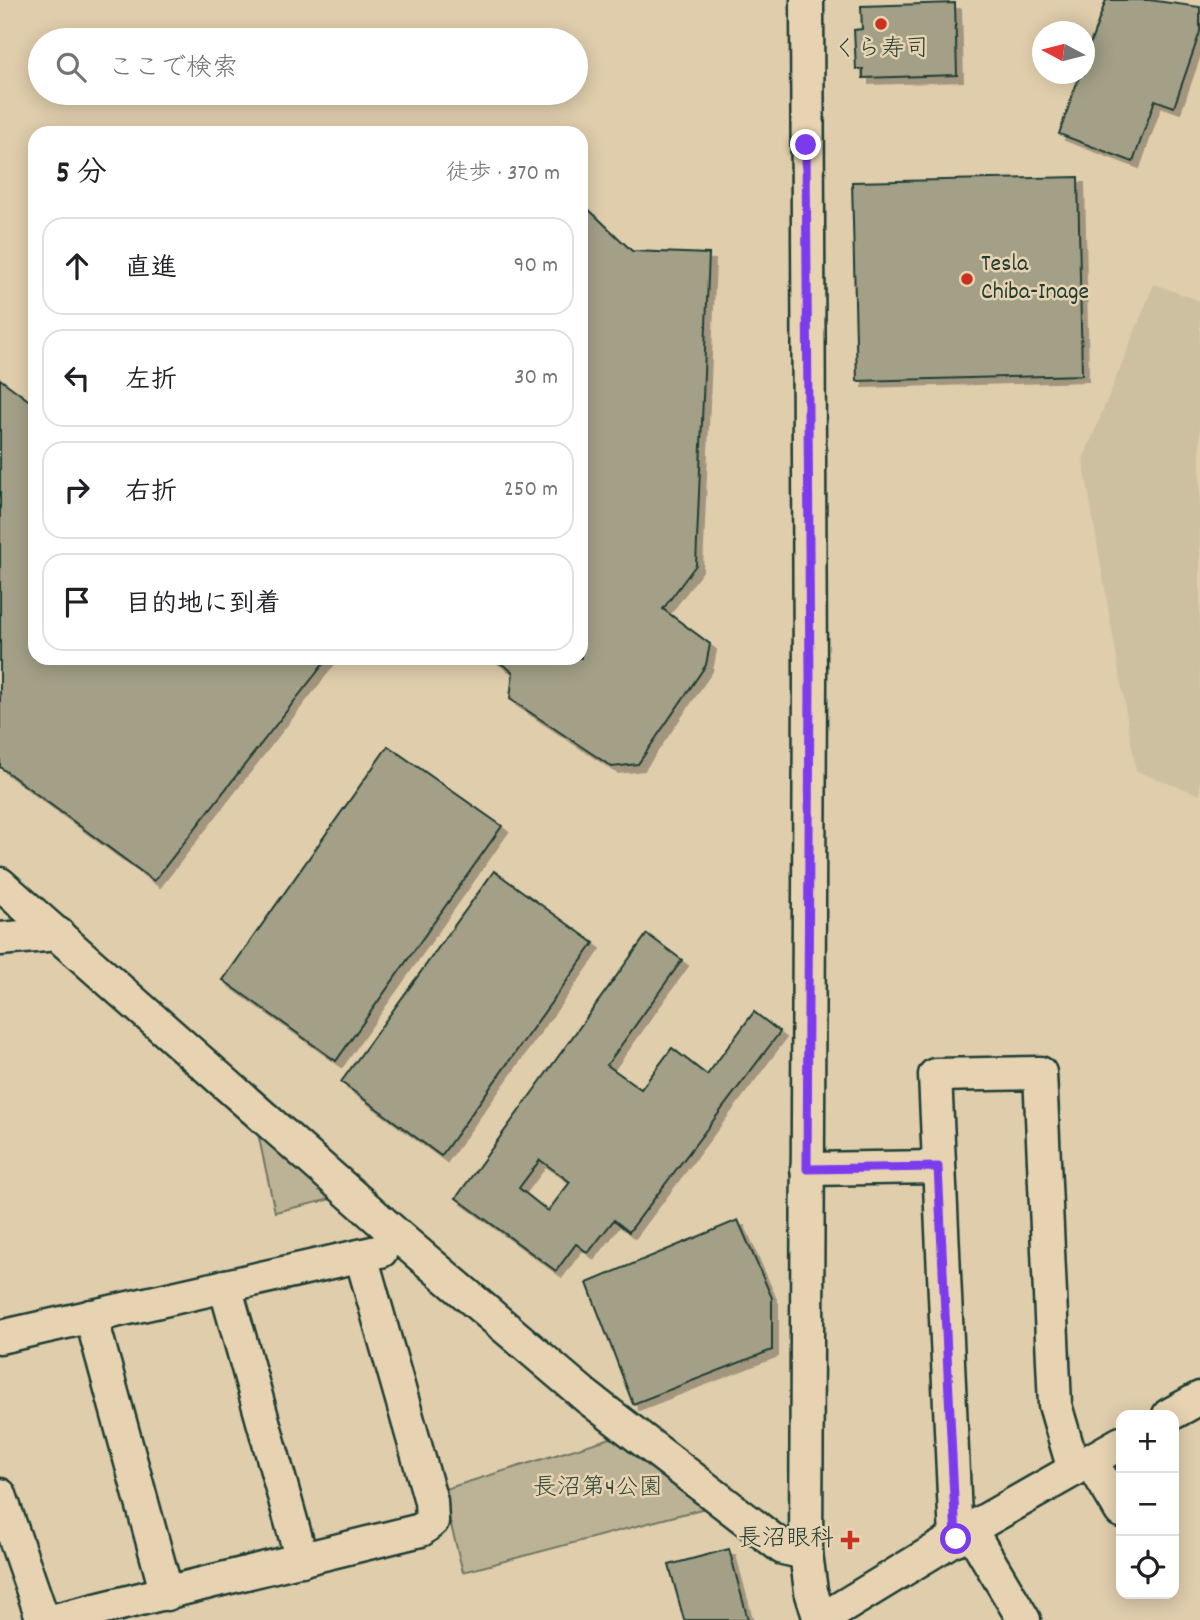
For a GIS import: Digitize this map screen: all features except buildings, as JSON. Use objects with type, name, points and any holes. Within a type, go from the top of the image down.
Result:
[{"type":"street","points":[[807,0],[810,682],[806,1553],[811,1591],[820,1620],[1116,1446]]},
{"type":"street","points":[[0,884],[406,1243],[587,1397],[783,1548],[806,1553]]},
{"type":"street","points":[[0,939],[58,934]]},
{"type":"street","points":[[1024,1620],[963,1534],[938,1167],[935,1076],[1040,1073],[1055,1405],[1082,1465],[1116,1505]]},
{"type":"street","points":[[807,1169],[938,1167]]},
{"type":"street","points":[[0,1336],[361,1256],[406,1243]]},
{"type":"street","points":[[55,1620],[421,1530],[432,1521],[432,1501],[361,1256]]},
{"type":"street","points":[[225,1286],[302,1560]]},
{"type":"street","points":[[91,1316],[167,1594]]},
{"type":"street","points":[[1178,1410],[1200,1398]]},
{"type":"street","points":[[0,1495],[43,1620]]},
{"type":"shaded area","points":[[1154,284],[1200,301],[1200,795],[1136,771],[1083,460]]},
{"type":"green space","points":[[254,1115],[340,1197],[275,1212]]},
{"type":"green space","name":"長沼第4公園","points":[[617,1436],[709,1507],[463,1572],[442,1490]]},
{"type":"place","name":"くら寿司","points":[[881,24]]},
{"type":"place","name":"Tesla Chiba-Inage","points":[[967,279]]},
{"type":"place","name":"長沼眼科","points":[[850,1540]]},
{"type":"route","points":[[806,145],[810,682],[807,1169],[938,1167],[956,1539]]}]
